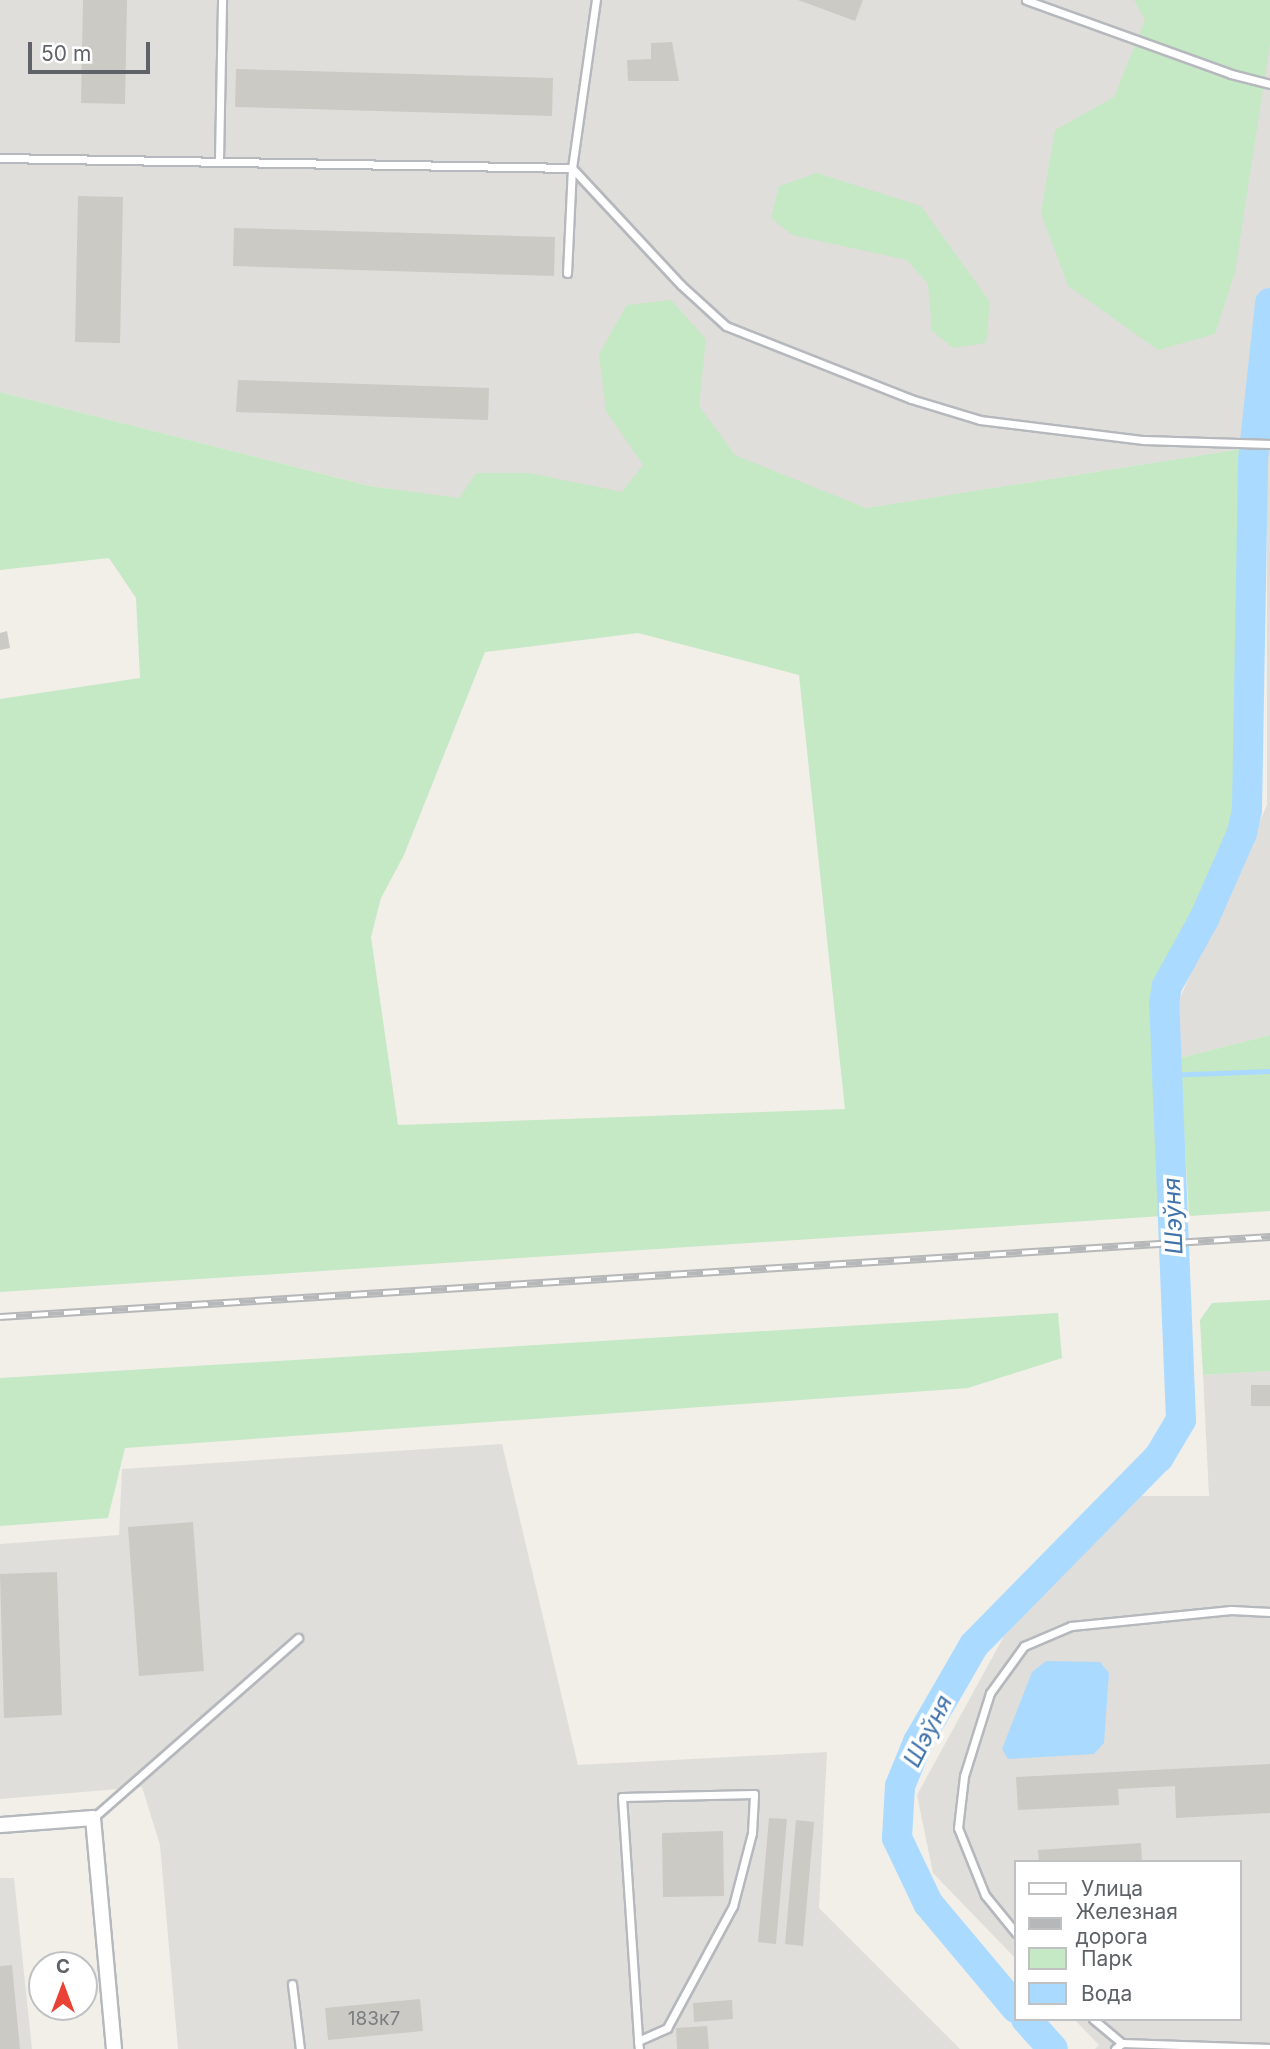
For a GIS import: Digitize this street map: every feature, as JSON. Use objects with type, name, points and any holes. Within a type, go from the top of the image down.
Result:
[{"type":"street","points":[[0,1825],[93,1818],[114,2049]]},
{"type":"lane","points":[[219,159],[222,0]]},
{"type":"lane","points":[[567,274],[572,168],[596,0]]},
{"type":"lane","points":[[1027,0],[1231,75],[1270,84]]},
{"type":"lane","points":[[0,158],[219,159],[572,168],[681,285],[726,326],[911,399],[980,421],[1144,440],[1270,444]]},
{"type":"lane","points":[[1014,1931],[985,1895],[958,1828],[964,1776],[990,1693],[1024,1646],[1071,1626],[1231,1610],[1270,1612]]},
{"type":"lane","points":[[93,1818],[298,1638]]},
{"type":"lane","points":[[754,1794],[752,1833],[733,1906],[667,2028],[638,2045],[622,1797],[754,1794]]},
{"type":"lane","points":[[292,1984],[300,2049]]},
{"type":"lane","points":[[1095,2021],[1122,2043],[1270,2048]]},
{"type":"lane","points":[[1115,2049],[1122,2043]]},
{"type":"shaded area","points":[[0,0],[1270,0],[1270,1035],[1180,1058],[1178,1002],[1267,805],[1267,445],[701,534],[370,486],[0,392]]},
{"type":"shaded area","points":[[1270,1371],[1270,2049],[1095,2049],[1099,2045],[1076,2021],[1242,2021],[1242,1860],[1014,1860],[1014,1957],[933,1873],[917,1795],[1004,1636],[1136,1496],[1209,1496],[1203,1375]]},
{"type":"shaded area","points":[[502,1444],[578,1765],[827,1752],[819,1908],[960,2049],[178,2049],[160,1845],[142,1787],[0,1799],[0,1544],[119,1535],[122,1469]]},
{"type":"shaded area","points":[[0,1878],[14,1878],[32,2049],[0,2049]]},
{"type":"green space","points":[[1134,0],[1270,0],[1270,43],[1235,272],[1215,334],[1158,350],[1068,286],[1041,213],[1055,130],[1114,97],[1145,20]]},
{"type":"green space","points":[[817,173],[921,206],[990,302],[986,343],[953,348],[932,331],[928,284],[907,260],[792,235],[771,218],[779,186]]},
{"type":"green space","points":[[671,300],[706,339],[699,406],[735,455],[866,508],[1241,449],[1236,802],[1230,843],[1155,987],[1153,1025],[1162,1216],[0,1292],[0,699],[140,678],[136,598],[109,558],[0,570],[0,392],[370,486],[459,498],[476,473],[529,473],[622,492],[643,465],[606,411],[599,354],[627,305]],"holes":[[[638,633],[799,675],[845,1109],[398,1125],[371,937],[381,898],[404,855],[485,652]]]},
{"type":"green space","points":[[1270,1035],[1270,1211],[1189,1216],[1180,1058]]},
{"type":"green space","points":[[1270,1300],[1270,1371],[1203,1375],[1200,1320],[1212,1303]]},
{"type":"green space","points":[[1058,1313],[1062,1358],[968,1388],[125,1448],[108,1518],[0,1526],[0,1378]]},
{"type":"water","points":[[1046,1661],[1100,1662],[1109,1673],[1104,1743],[1094,1754],[1008,1759],[1002,1749],[1032,1672]]},
{"type":"building","points":[[83,0],[127,0],[125,104],[81,103]]},
{"type":"building","points":[[798,0],[863,0],[855,21]]},
{"type":"building","points":[[672,42],[679,81],[628,81],[627,60],[651,59],[651,43]]},
{"type":"building","points":[[236,69],[553,78],[552,116],[235,107]]},
{"type":"building","points":[[78,196],[123,197],[120,343],[75,342]]},
{"type":"building","points":[[234,228],[555,237],[554,276],[233,266]]},
{"type":"building","points":[[238,380],[489,388],[488,420],[236,412]]},
{"type":"building","points":[[7,631],[10,648],[0,650],[0,633]]},
{"type":"building","points":[[1251,1385],[1270,1385],[1270,1406],[1251,1406]]},
{"type":"building","points":[[193,1522],[204,1671],[139,1676],[128,1527]]},
{"type":"building","points":[[57,1572],[62,1715],[4,1718],[0,1574]]},
{"type":"building","points":[[1270,1764],[1270,1813],[1176,1818],[1175,1786],[1118,1789],[1119,1805],[1018,1810],[1016,1777]]},
{"type":"building","points":[[769,1818],[787,1819],[776,1944],[758,1942]]},
{"type":"building","points":[[796,1820],[814,1822],[803,1946],[785,1944]]},
{"type":"building","points":[[723,1831],[724,1896],[663,1897],[662,1833]]},
{"type":"building","points":[[1141,1843],[1142,1860],[1039,1860],[1038,1850]]},
{"type":"building","points":[[12,1965],[20,2049],[0,2049],[0,1966]]},
{"type":"building","points":[[420,1999],[423,2031],[328,2040],[325,2008]]},
{"type":"building","points":[[732,2000],[733,2019],[694,2022],[693,2003]]},
{"type":"building","points":[[707,2026],[709,2049],[677,2049],[676,2028]]},
{"type":"waterway","name":"Шэўня","points":[[1014,2006],[928,1903],[897,1838],[900,1786],[918,1742],[974,1645],[1159,1457],[1181,1420],[1164,1004],[1167,986],[1204,919],[1242,833],[1247,810],[1253,460],[1270,303]]},
{"type":"waterway","points":[[1165,1075],[1270,1071]]},
{"type":"waterway","name":"Шэўня","points":[[1028,2021],[1053,2049]]},
{"type":"railway","points":[[0,1317],[1270,1237]]}]
